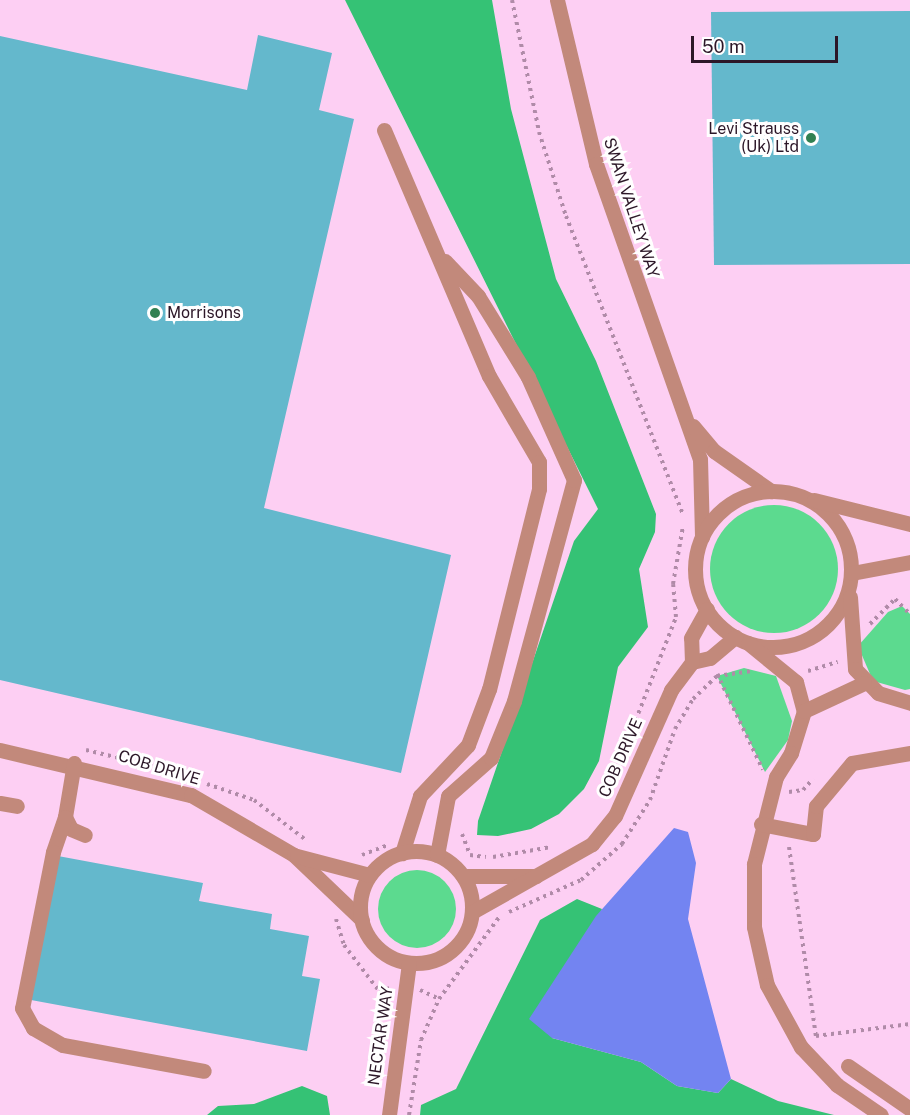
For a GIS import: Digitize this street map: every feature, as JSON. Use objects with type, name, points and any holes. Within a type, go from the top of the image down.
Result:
[{"type":"street","name":"SWAN VALLEY WAY","points":[[557,0],[596,164],[689,422],[700,459],[702,537]]},
{"type":"street","points":[[384,130],[439,254],[489,376],[539,462],[539,489],[498,656],[468,745],[420,796],[402,853]]},
{"type":"street","points":[[437,855],[448,796],[491,758],[514,701],[574,480],[528,377],[478,296],[439,254]]},
{"type":"street","name":"SWAN VALLEY WAY","points":[[689,422],[714,451],[771,491]]},
{"type":"street","points":[[881,1115],[837,1085],[801,1047],[768,985],[754,927],[754,864],[761,824],[804,711],[789,674],[741,640],[707,609],[696,575],[702,537],[730,504],[771,491],[910,524]]},
{"type":"street","points":[[808,499],[841,529],[851,579],[850,651],[864,683]]},
{"type":"street","points":[[707,609],[691,638],[692,662],[710,658],[741,640],[774,647],[800,643],[829,623],[851,579],[910,562]]},
{"type":"street","name":"COB DRIVE","points":[[472,912],[592,844],[615,816],[671,690],[692,662]]},
{"type":"street","points":[[804,711],[864,683],[907,699]]},
{"type":"street","name":"COB DRIVE","points":[[0,750],[74,763],[191,795],[294,855],[362,920]]},
{"type":"street","points":[[761,824],[813,834],[816,806],[852,763],[910,753]]},
{"type":"street","points":[[74,763],[65,817],[53,852],[22,1008],[33,1028],[63,1045],[204,1071]]},
{"type":"street","points":[[0,803],[17,806]]},
{"type":"street","points":[[65,817],[71,829],[85,835]]},
{"type":"street","points":[[402,853],[437,855],[463,876],[472,912],[463,937],[444,956],[409,963],[379,949],[362,920],[370,875],[402,853]]},
{"type":"street","name":"COB DRIVE","points":[[294,855],[370,875]]},
{"type":"street","points":[[463,876],[539,876]]},
{"type":"street","name":"NECTAR WAY","points":[[389,1115],[409,963]]},
{"type":"street","points":[[848,1066],[910,1109]]},
{"type":"path","points":[[512,0],[539,132],[566,216],[684,521],[673,584],[676,617],[627,731],[620,763]]},
{"type":"path","points":[[409,1115],[421,1040],[438,999],[500,916],[581,880],[622,844],[650,800],[675,729],[717,676],[744,668],[789,674],[832,665],[850,651],[895,599],[910,614]]},
{"type":"path","points":[[717,676],[765,772]]},
{"type":"path","points":[[784,789],[787,829],[816,1036],[910,1024]]},
{"type":"path","points":[[462,834],[470,855],[489,858],[556,845]]},
{"type":"path","points":[[334,915],[344,945],[379,991],[407,984],[438,999]]},
{"type":"green space","points":[[345,0],[492,0],[511,109],[556,279],[596,361],[656,514],[655,532],[639,569],[648,627],[618,667],[599,761],[584,789],[559,814],[531,829],[498,836],[477,835],[478,821],[574,541],[598,509]]},
{"type":"green space","points":[[774,505],[799,510],[820,523],[833,544],[838,569],[833,594],[820,615],[799,628],[774,633],[749,628],[728,615],[715,594],[710,569],[715,544],[728,523],[749,510]]},
{"type":"green space","points":[[902,606],[910,614],[910,689],[905,690],[873,681],[858,646],[888,612]]},
{"type":"green space","points":[[744,668],[776,676],[792,721],[788,740],[765,772],[717,676]]},
{"type":"green space","points":[[417,870],[432,873],[445,881],[453,894],[456,909],[453,924],[445,937],[432,945],[417,948],[402,945],[389,937],[381,924],[378,909],[381,894],[389,881],[402,873]]},
{"type":"green space","points":[[577,899],[602,909],[552,1038],[641,1062],[677,1086],[718,1093],[731,1079],[778,1101],[834,1115],[420,1115],[421,1105],[456,1089],[540,920]]},
{"type":"green space","points":[[302,1086],[327,1096],[330,1115],[207,1115],[218,1106],[254,1104]]},
{"type":"water","points":[[674,828],[688,832],[696,863],[688,919],[731,1079],[718,1093],[677,1086],[641,1062],[552,1038],[529,1019],[596,916]]},
{"type":"building","name":"Levi Strauss (Uk) Ltd","points":[[910,11],[910,264],[714,265],[711,12]]},
{"type":"building","name":"Morrisons","points":[[258,35],[332,53],[319,110],[354,119],[264,508],[451,555],[401,773],[0,680],[0,36],[247,90]]},
{"type":"building","points":[[58,856],[203,883],[199,901],[272,914],[270,929],[309,936],[302,976],[320,979],[307,1051],[31,1000]]},
{"type":"place","name":"Levi Strauss (Uk) Ltd","points":[[811,138]]},
{"type":"place","name":"Morrisons","points":[[155,313]]}]
